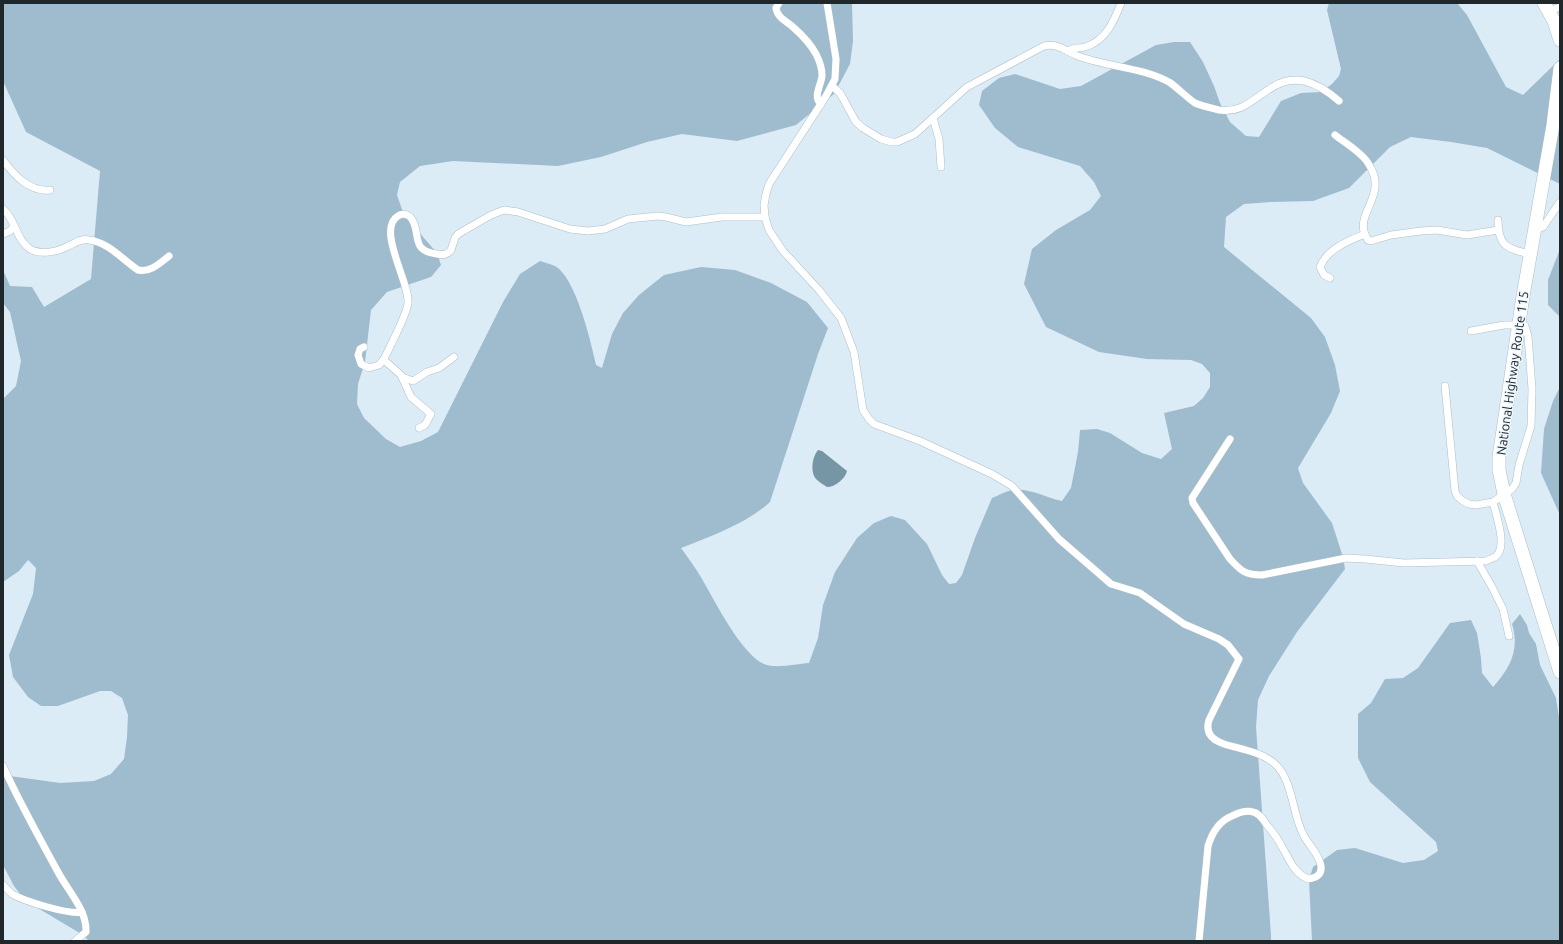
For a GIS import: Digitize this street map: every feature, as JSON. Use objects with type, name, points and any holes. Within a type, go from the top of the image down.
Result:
[{"type":"highway","points":[[1551,7],[1560,40]]},
{"type":"highway","name":"National Highway Route 115","points":[[1560,68],[1553,125],[1530,254],[1499,457],[1499,470],[1504,494],[1560,672]]},
{"type":"street","points":[[779,3],[776,8],[778,15],[802,36],[817,57],[822,72],[821,83],[817,96],[821,104]]},
{"type":"street","points":[[827,3],[836,59],[836,74],[832,86],[770,184],[764,205],[765,217],[769,230],[778,244],[819,290],[841,318],[854,352],[863,410],[874,424],[920,441],[992,474],[1012,486],[1058,539],[1111,584],[1140,593],[1184,624],[1219,639],[1228,645],[1239,659],[1209,720],[1207,728],[1210,736],[1217,742],[1268,758],[1276,765],[1281,771],[1295,807],[1298,825],[1314,850],[1321,867],[1316,878],[1308,879],[1297,873],[1278,840],[1260,816],[1254,812],[1244,812],[1226,818],[1211,836],[1208,846],[1199,941]]},
{"type":"street","points":[[1068,51],[1071,49],[1089,46],[1106,34],[1116,17],[1121,3]]},
{"type":"street","points":[[832,86],[840,93],[856,122],[871,134],[892,142],[905,139],[915,134],[967,87],[1044,46],[1056,45],[1089,59],[1157,77],[1180,90],[1195,103],[1219,110],[1232,110],[1246,106],[1271,88],[1294,80],[1312,82],[1320,86],[1339,101]]},
{"type":"street","points":[[933,118],[938,139],[941,167]]},
{"type":"street","points":[[1335,135],[1362,156],[1368,162],[1372,171],[1376,191],[1363,222],[1366,238],[1371,241],[1391,235],[1421,230],[1438,230],[1467,235],[1498,230]]},
{"type":"street","points":[[3,160],[18,179],[37,189],[43,191],[50,190]]},
{"type":"street","points":[[1534,230],[1543,227],[1560,202]]},
{"type":"street","points":[[3,209],[10,216],[22,240],[30,249],[34,251],[46,252],[60,250],[78,241],[87,239],[110,249],[138,270],[144,272],[169,256]]},
{"type":"street","points":[[364,347],[360,349],[358,355],[361,364],[364,367],[369,368],[376,367],[384,360],[408,305],[406,290],[391,238],[392,224],[396,216],[400,214],[407,214],[412,219],[417,239],[421,247],[430,253],[444,254],[451,250],[458,234],[491,215],[504,210],[518,212],[570,229],[588,231],[605,229],[628,219],[658,216],[686,222],[722,217],[765,217]]},
{"type":"street","points":[[1498,220],[1498,230],[1503,242],[1508,248],[1530,254]]},
{"type":"street","points":[[3,234],[10,231],[14,226]]},
{"type":"street","points":[[1330,278],[1324,275],[1320,267],[1324,258],[1348,242],[1365,234]]},
{"type":"street","points":[[1445,386],[1455,491],[1457,496],[1469,504],[1476,505],[1493,502],[1512,489],[1516,483],[1519,465],[1531,426],[1532,389],[1528,336],[1525,326],[1519,324],[1504,324],[1471,331]]},
{"type":"street","points":[[384,360],[402,377],[412,382],[427,372],[439,368],[454,357]]},
{"type":"street","points":[[402,377],[408,394],[431,414],[425,425],[418,428]]},
{"type":"street","points":[[1230,439],[1192,500],[1230,559],[1236,566],[1247,574],[1262,575],[1346,558],[1404,563],[1486,561],[1494,558],[1500,551],[1501,539],[1493,502]]},
{"type":"street","points":[[1477,561],[1503,609],[1509,636]]},
{"type":"street","points":[[3,766],[58,873],[79,904],[87,926],[86,932],[75,941]]},
{"type":"street","points":[[3,885],[12,894],[39,904],[63,911],[76,913],[82,912]]},
{"type":"shaded area","points":[[3,3],[852,3],[853,41],[850,64],[834,94],[796,125],[737,141],[682,134],[647,142],[601,157],[558,166],[453,161],[420,166],[400,182],[397,195],[404,215],[437,253],[441,265],[431,277],[387,292],[371,310],[365,362],[358,384],[357,404],[364,418],[386,439],[400,447],[421,441],[438,432],[503,302],[520,274],[540,261],[555,266],[563,273],[570,283],[582,311],[596,365],[602,368],[612,334],[623,313],[639,295],[664,275],[701,267],[735,270],[771,283],[807,302],[828,328],[818,354],[770,502],[761,510],[739,523],[681,548],[695,567],[721,613],[746,650],[764,664],[774,666],[809,663],[818,638],[823,605],[835,572],[857,538],[874,523],[891,516],[905,520],[927,544],[942,575],[949,584],[956,583],[962,575],[975,538],[992,498],[1008,491],[1026,490],[1062,501],[1071,488],[1078,452],[1080,430],[1097,429],[1110,433],[1142,453],[1161,459],[1172,449],[1164,413],[1194,406],[1203,398],[1210,387],[1210,373],[1202,364],[1191,360],[1147,359],[1099,352],[1046,327],[1024,284],[1032,249],[1056,230],[1090,210],[1101,196],[1094,182],[1080,166],[1018,147],[995,128],[979,105],[982,91],[999,78],[1015,74],[1060,89],[1081,86],[1156,45],[1174,42],[1190,42],[1203,62],[1220,103],[1230,122],[1246,136],[1259,137],[1281,101],[1301,93],[1321,92],[1332,84],[1339,76],[1341,69],[1327,10],[1329,3],[1457,3],[1467,15],[1506,87],[1523,95],[1560,59],[1560,184],[1487,148],[1411,137],[1390,147],[1349,188],[1313,201],[1244,204],[1226,217],[1224,247],[1311,318],[1325,337],[1335,365],[1340,391],[1331,413],[1298,468],[1303,483],[1332,523],[1343,557],[1345,569],[1297,632],[1269,676],[1258,700],[1256,727],[1271,941],[89,941],[83,935],[26,901],[14,886],[3,865],[3,775],[60,783],[94,781],[111,774],[124,759],[128,715],[122,698],[111,691],[100,691],[58,706],[41,706],[28,697],[13,677],[9,655],[33,594],[36,568],[28,560],[19,571],[3,582],[3,399],[16,386],[21,361],[10,312],[3,303],[3,270],[10,286],[32,287],[44,307],[91,279],[100,171],[26,132],[3,81]]},
{"type":"shaded area","points":[[1560,249],[1560,317],[1548,305],[1548,280]]},
{"type":"shaded area","points":[[1560,387],[1560,515],[1541,473],[1544,429],[1553,401]]},
{"type":"shaded area","points":[[818,450],[822,451],[847,471],[842,480],[833,486],[827,487],[814,476],[812,464],[814,456]]},
{"type":"shaded area","points":[[1520,614],[1536,644],[1540,665],[1556,698],[1560,724],[1560,941],[1312,941],[1309,880],[1313,867],[1337,850],[1355,848],[1403,863],[1424,860],[1438,851],[1436,842],[1370,782],[1358,758],[1358,714],[1371,703],[1385,679],[1403,678],[1418,668],[1450,623],[1471,620],[1477,633],[1482,673],[1493,687],[1509,666],[1512,658],[1515,642],[1512,624]]}]
